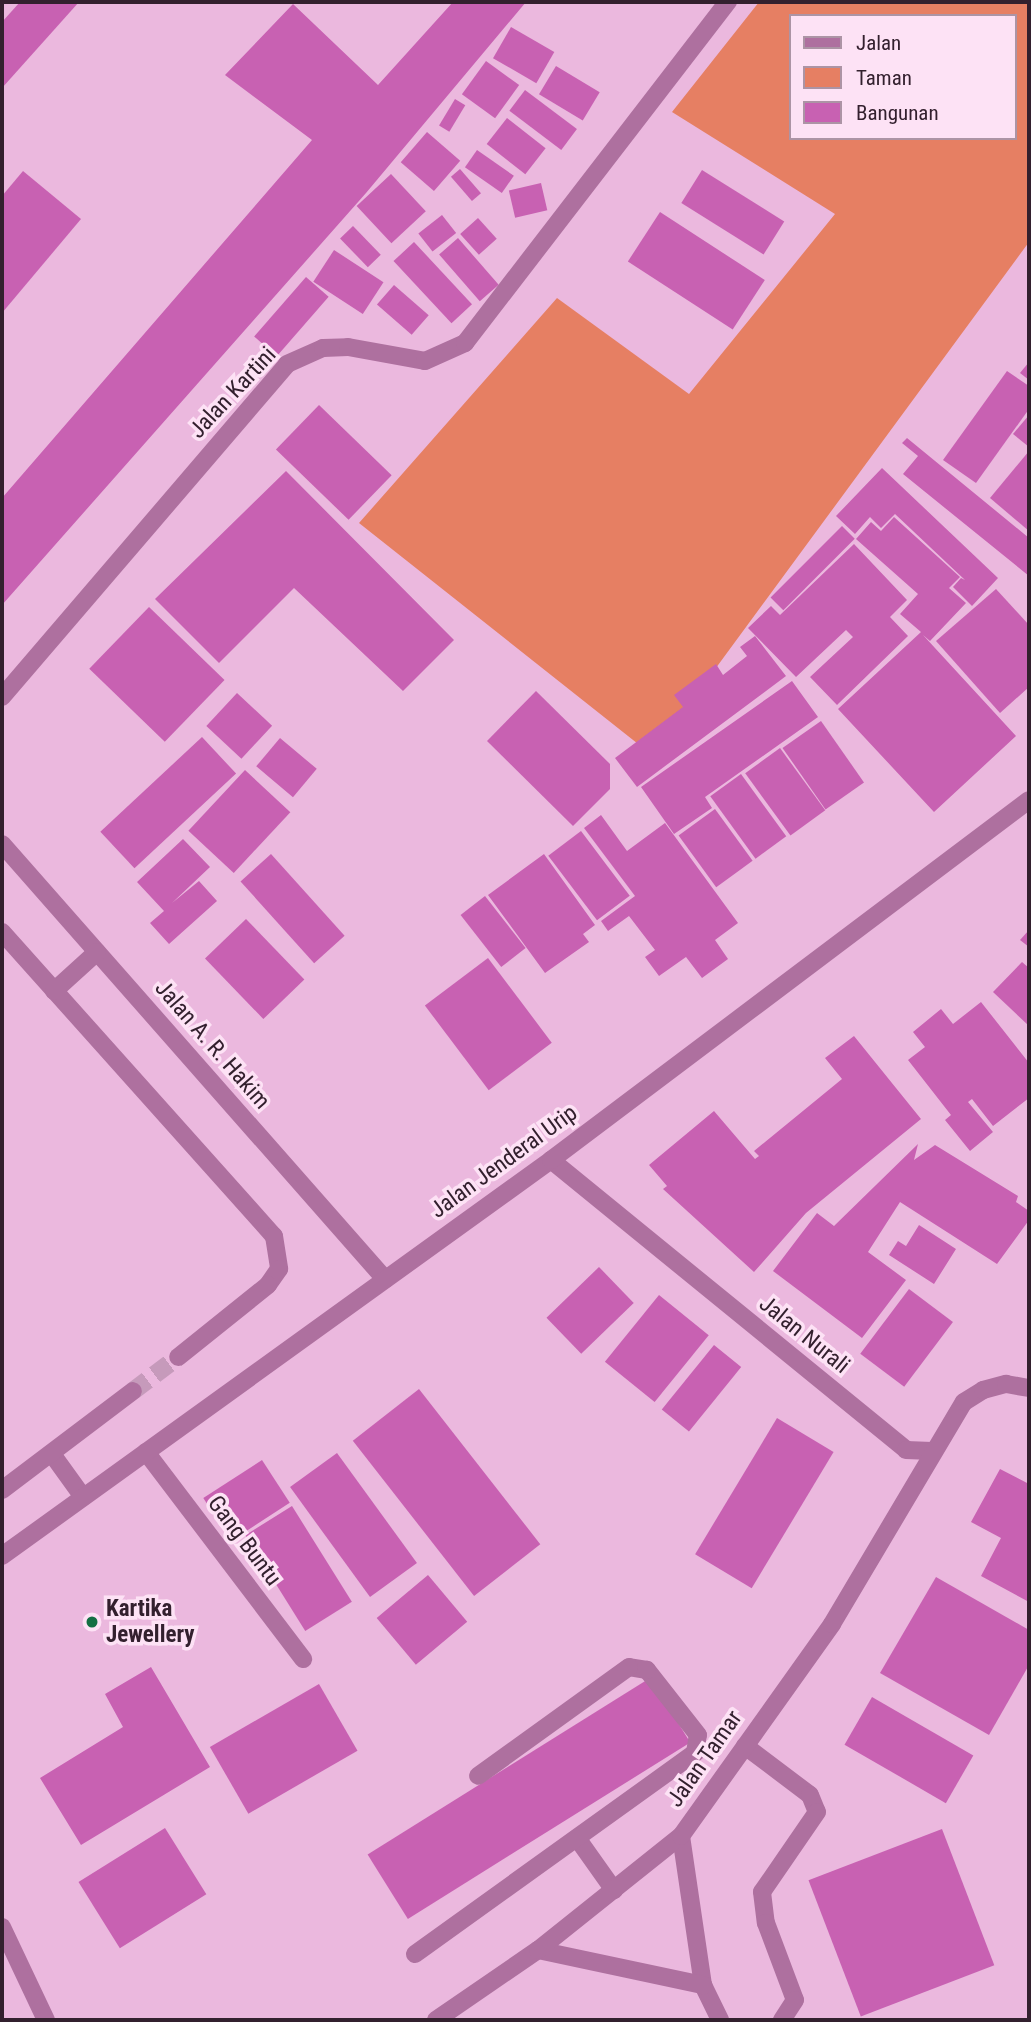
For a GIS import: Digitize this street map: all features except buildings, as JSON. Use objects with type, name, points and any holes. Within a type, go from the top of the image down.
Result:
[{"type":"street","name":"Jalan Kartini","points":[[2,696],[287,364],[323,348],[348,347],[425,361],[465,343],[728,2]]},
{"type":"street","name":"Jalan Jenderal Urip","points":[[2,1556],[551,1160],[1029,800]]},
{"type":"street","name":"Jalan A. R. Hakim","points":[[2,844],[384,1279]]},
{"type":"street","points":[[2,932],[274,1236],[280,1253],[279,1269],[268,1286],[178,1357]]},
{"type":"street","points":[[54,991],[97,952]]},
{"type":"street","name":"Jalan Nurali","points":[[551,1160],[906,1450],[932,1451]]},
{"type":"street","points":[[932,1451],[964,1402],[1006,1384],[1029,1388]]},
{"type":"street","points":[[2,1490],[133,1391]]},
{"type":"street","name":"Jalan Tamar","points":[[436,2020],[538,1950],[681,1836],[832,1624],[932,1451]]},
{"type":"street","name":"Gang Buntu","points":[[146,1452],[303,1659]]},
{"type":"street","points":[[52,1454],[83,1497]]},
{"type":"street","points":[[415,1954],[695,1753],[699,1744],[694,1726],[647,1670],[629,1667],[478,1776]]},
{"type":"street","points":[[745,1746],[810,1795],[817,1812],[762,1892],[766,1923],[795,2000],[782,2020]]},
{"type":"street","points":[[681,1836],[703,1985],[720,2020]]},
{"type":"street","points":[[577,1838],[614,1889]]},
{"type":"street","points":[[2,1927],[46,2020]]},
{"type":"street","points":[[538,1950],[703,1985]]},
{"type":"green space","points":[[759,2],[1029,2],[1029,242],[652,755],[359,523],[557,298],[689,394],[835,214],[672,112]]},
{"type":"tunnel","points":[[133,1391],[178,1357]]},
{"type":"place","name":"Kartika Jewellery","points":[[92,1622]]}]
